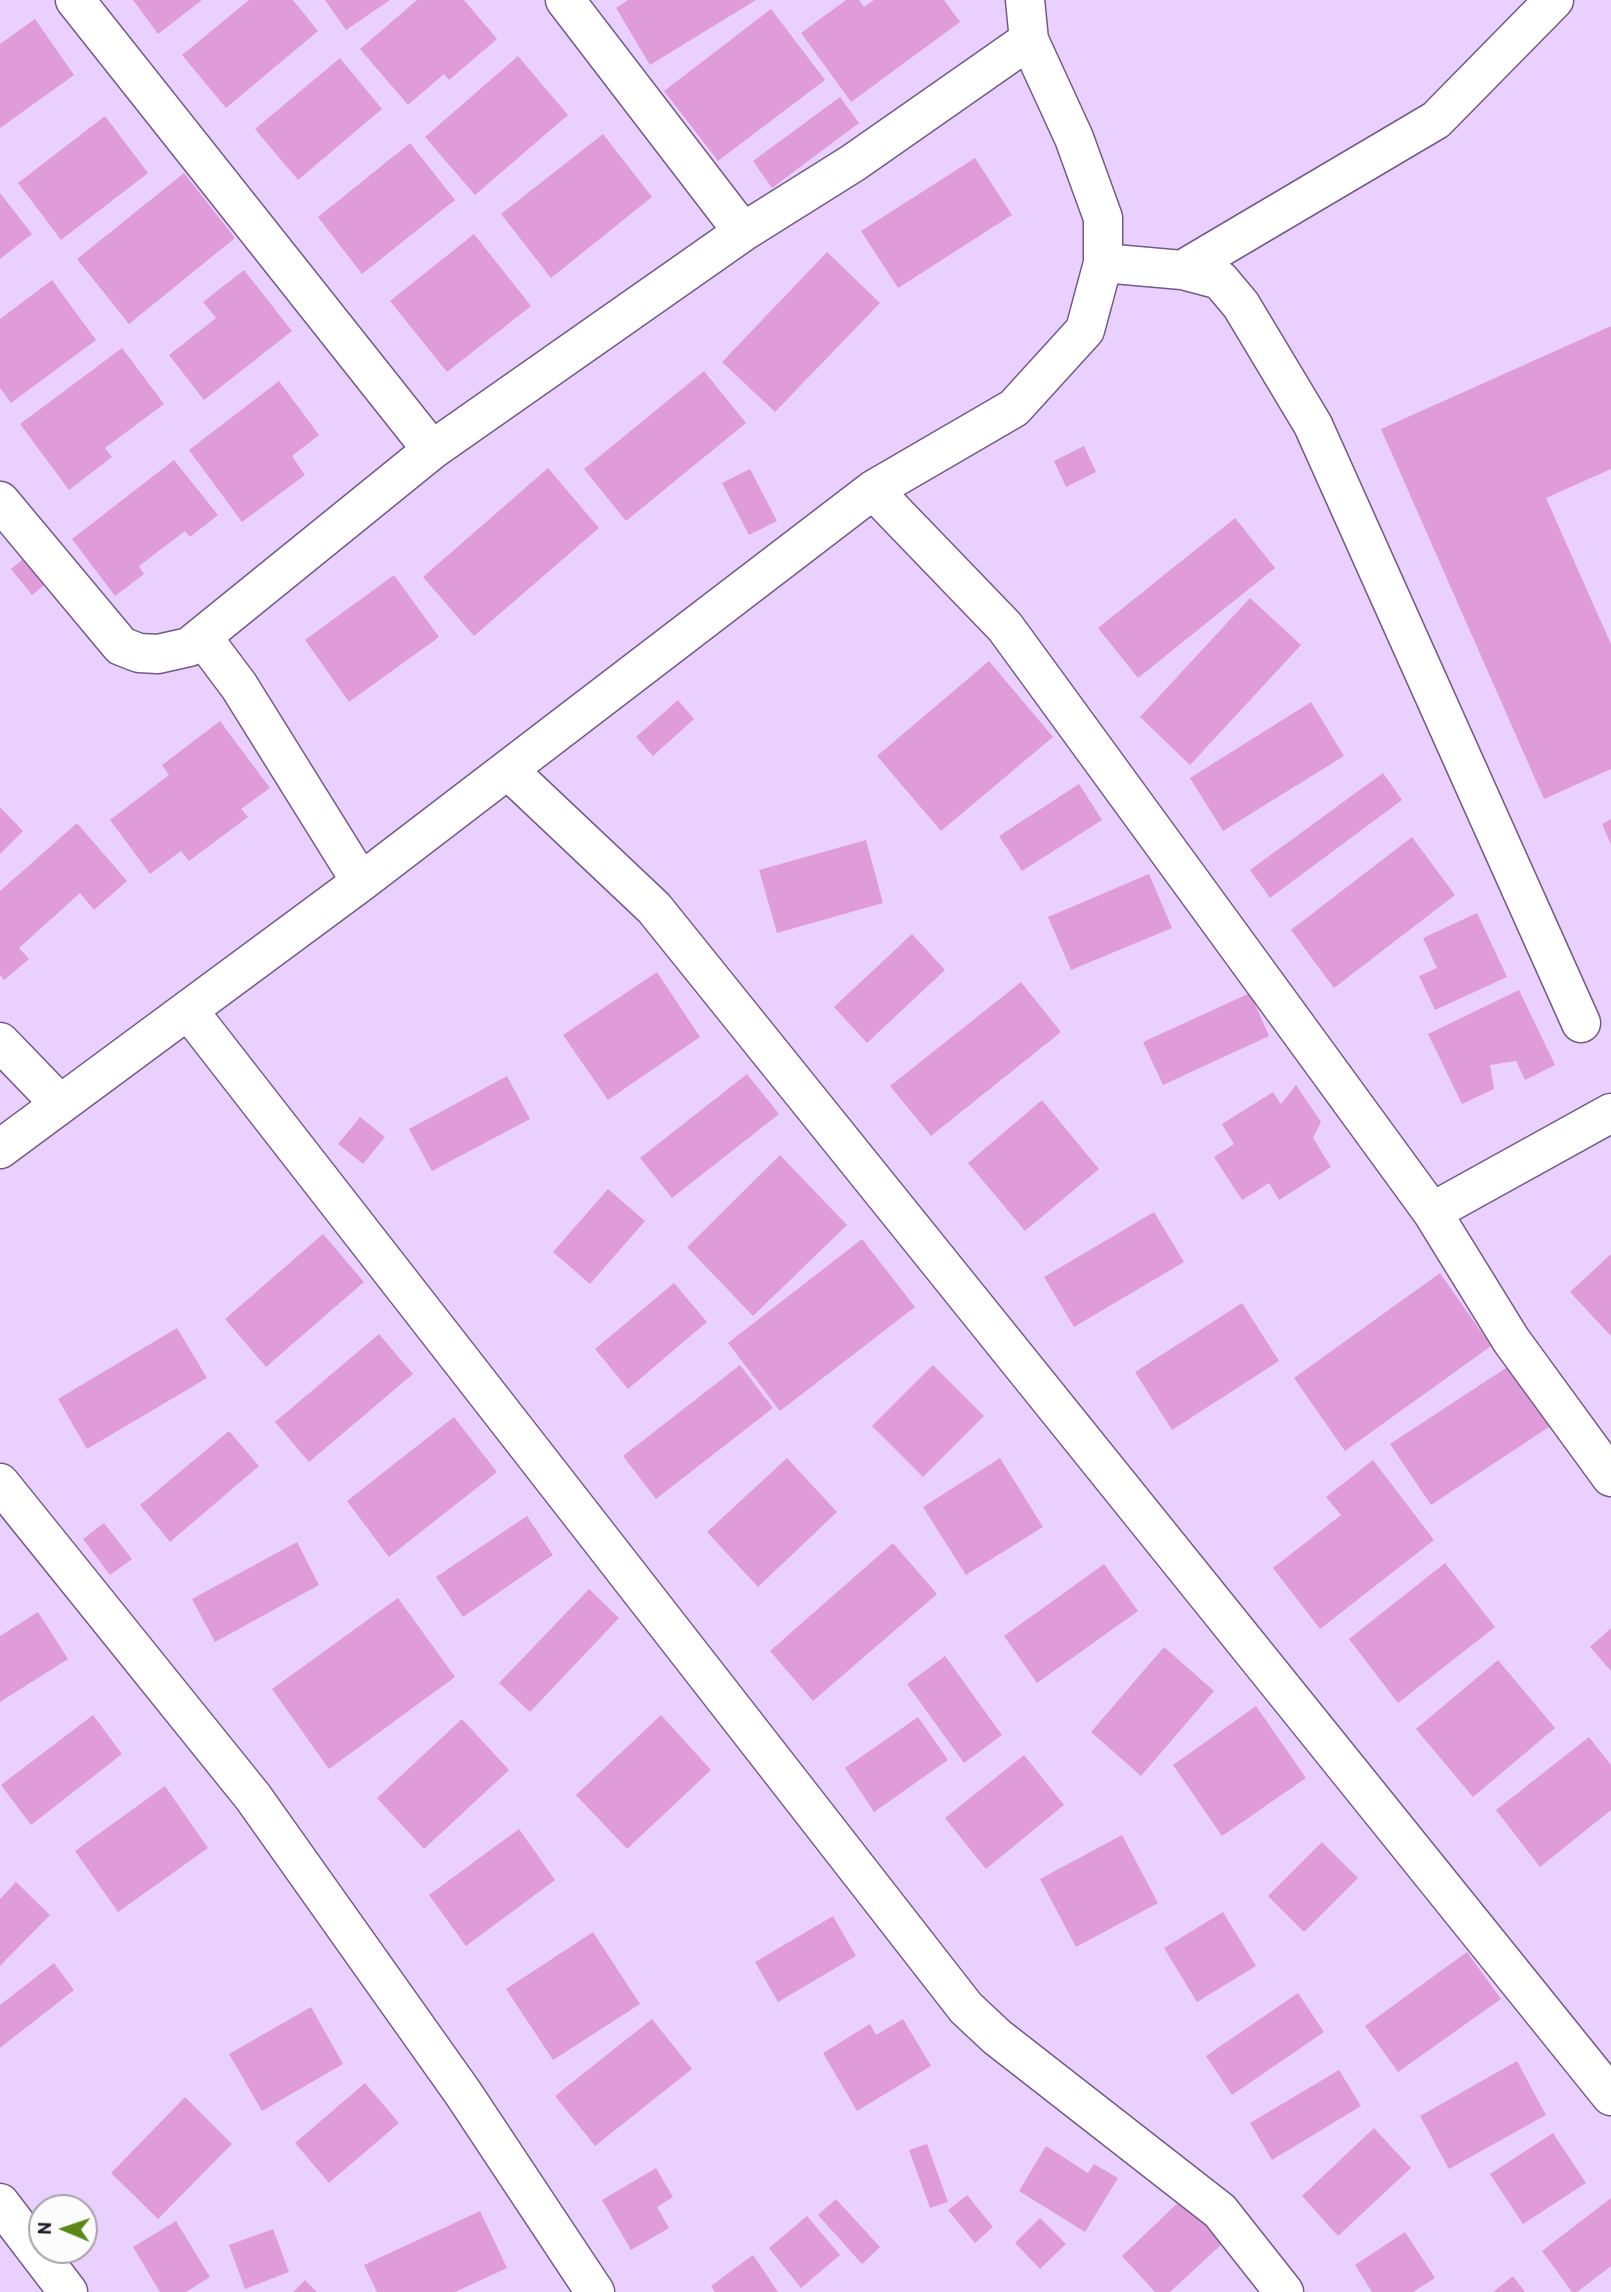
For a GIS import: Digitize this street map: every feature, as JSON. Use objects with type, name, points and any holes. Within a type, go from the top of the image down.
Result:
[{"type":"street","points":[[75,0],[432,450]]},
{"type":"street","points":[[565,0],[743,232]]},
{"type":"street","points":[[0,1149],[361,882],[873,490],[1014,408],[1085,330],[1103,263],[1103,218],[1074,138],[1029,40],[1026,0]]},
{"type":"street","points":[[1182,270],[1436,120],[1554,0]]},
{"type":"street","points":[[0,501],[121,646],[139,653],[158,654],[190,647],[432,450],[743,232],[853,163],[1029,40]]},
{"type":"street","points":[[1103,263],[1182,270],[1220,280],[1241,305],[1313,425],[1581,1023]]},
{"type":"street","points":[[873,490],[1005,627],[1432,1212],[1511,1340],[1611,1477]]},
{"type":"street","points":[[203,638],[239,686],[361,882]]},
{"type":"street","points":[[508,770],[654,908],[1611,2096]]},
{"type":"street","points":[[188,1010],[966,2008],[996,2037],[1220,2211],[1284,2292]]},
{"type":"street","points":[[0,1042],[59,1103]]},
{"type":"street","points":[[1432,1212],[1611,1113]]},
{"type":"street","points":[[0,1483],[253,1797],[463,2093],[595,2292]]},
{"type":"street","points":[[0,2203],[68,2292]]},
{"type":"building","points":[[133,0],[202,0],[158,34]]},
{"type":"building","points":[[249,0],[293,0],[318,31],[226,108],[182,55]]},
{"type":"building","points":[[325,0],[390,0],[346,30]]},
{"type":"building","points":[[417,0],[464,0],[497,39],[449,80],[444,74],[408,105],[360,49]]},
{"type":"building","points":[[628,0],[756,0],[650,65],[616,8]]},
{"type":"building","points":[[846,0],[859,0],[864,7],[874,0],[944,0],[960,22],[851,102],[801,33]]},
{"type":"building","points":[[771,9],[825,80],[718,161],[664,91]]},
{"type":"building","points":[[35,19],[74,75],[0,128],[0,44]]},
{"type":"building","points":[[518,56],[568,115],[475,195],[425,137]]},
{"type":"building","points":[[340,58],[382,109],[298,180],[255,129]]},
{"type":"building","points":[[840,97],[859,123],[772,188],[753,161]]},
{"type":"building","points":[[105,116],[148,173],[61,240],[18,183]]},
{"type":"building","points":[[603,134],[652,197],[551,278],[501,214]]},
{"type":"building","points":[[410,143],[455,200],[362,274],[318,217]]},
{"type":"building","points":[[975,158],[1012,215],[898,288],[861,231]]},
{"type":"building","points":[[184,173],[235,238],[129,324],[77,259]]},
{"type":"building","points":[[0,193],[32,234],[0,259]]},
{"type":"building","points":[[474,234],[531,306],[447,372],[390,301]]},
{"type":"building","points":[[827,252],[880,303],[775,412],[722,362]]},
{"type":"building","points":[[244,270],[292,331],[204,400],[169,355],[216,318],[203,302]]},
{"type":"building","points":[[52,280],[96,340],[11,403],[0,388],[0,319]]},
{"type":"building","points":[[1611,326],[1611,469],[1546,498],[1611,644],[1611,769],[1544,799],[1381,429]]},
{"type":"building","points":[[122,348],[164,404],[105,448],[112,457],[69,490],[20,424]]},
{"type":"building","points":[[704,371],[746,423],[626,521],[584,469]]},
{"type":"building","points":[[279,381],[319,435],[292,456],[305,475],[242,522],[189,450]]},
{"type":"building","points":[[1084,446],[1096,472],[1066,487],[1054,461]]},
{"type":"building","points":[[174,460],[218,515],[190,537],[185,531],[139,566],[144,574],[115,596],[72,539]]},
{"type":"building","points":[[548,468],[599,528],[474,636],[423,577]]},
{"type":"building","points":[[750,469],[777,521],[749,535],[722,483]]},
{"type":"building","points":[[1235,518],[1275,568],[1138,678],[1098,628]]},
{"type":"building","points":[[28,555],[49,581],[32,595],[11,569]]},
{"type":"building","points":[[394,575],[439,637],[349,702],[305,640]]},
{"type":"building","points":[[1250,598],[1301,645],[1190,765],[1140,717]]},
{"type":"building","points":[[989,661],[1053,737],[941,831],[877,756]]},
{"type":"building","points":[[678,700],[694,719],[653,756],[636,737]]},
{"type":"building","points":[[1311,702],[1344,756],[1223,831],[1190,778]]},
{"type":"building","points":[[220,721],[270,788],[241,809],[248,817],[189,861],[181,851],[150,874],[110,820],[169,775],[162,765]]},
{"type":"building","points":[[1383,773],[1402,800],[1270,898],[1250,870]]},
{"type":"building","points":[[1079,784],[1102,820],[1022,871],[999,836]]},
{"type":"building","points":[[0,807],[23,831],[0,854]]},
{"type":"building","points":[[1611,819],[1611,845],[1602,824]]},
{"type":"building","points":[[77,823],[127,881],[94,910],[80,893],[19,948],[29,959],[4,980],[0,975],[0,891]]},
{"type":"building","points":[[1412,837],[1455,895],[1334,988],[1291,930]]},
{"type":"building","points":[[866,840],[883,903],[777,933],[759,870]]},
{"type":"building","points":[[1149,874],[1172,928],[1071,970],[1048,917]]},
{"type":"building","points":[[1477,913],[1507,977],[1435,1010],[1419,976],[1437,968],[1423,938]]},
{"type":"building","points":[[912,934],[945,970],[867,1043],[834,1007]]},
{"type":"building","points":[[657,972],[700,1037],[608,1100],[563,1035]]},
{"type":"building","points":[[1021,982],[1061,1032],[931,1136],[890,1086]]},
{"type":"building","points":[[1519,990],[1555,1065],[1525,1080],[1516,1061],[1490,1065],[1494,1089],[1462,1104],[1428,1034]]},
{"type":"building","points":[[1250,993],[1269,1036],[1163,1085],[1143,1042]]},
{"type":"building","points":[[747,1074],[779,1114],[672,1198],[640,1158]]},
{"type":"building","points":[[507,1076],[530,1119],[432,1171],[409,1129]]},
{"type":"building","points":[[1296,1085],[1321,1122],[1313,1138],[1331,1167],[1279,1200],[1269,1183],[1242,1200],[1214,1157],[1234,1144],[1222,1124],[1273,1092],[1281,1104]]},
{"type":"building","points":[[1042,1100],[1099,1169],[1025,1231],[968,1163]]},
{"type":"building","points":[[360,1117],[385,1137],[363,1164],[338,1144]]},
{"type":"building","points":[[780,1155],[847,1225],[753,1316],[687,1247]]},
{"type":"building","points":[[608,1189],[645,1221],[590,1284],[553,1252]]},
{"type":"building","points":[[1154,1212],[1184,1262],[1074,1327],[1044,1277]]},
{"type":"building","points":[[323,1234],[364,1282],[266,1367],[225,1319]]},
{"type":"building","points":[[862,1239],[915,1307],[780,1411],[728,1343]]},
{"type":"building","points":[[1611,1254],[1611,1336],[1570,1292]]},
{"type":"building","points":[[1440,1273],[1491,1346],[1345,1451],[1294,1378]]},
{"type":"building","points":[[674,1283],[707,1322],[628,1389],[595,1349]]},
{"type":"building","points":[[1242,1303],[1279,1361],[1172,1430],[1135,1372]]},
{"type":"building","points":[[177,1328],[207,1378],[87,1449],[58,1399]]},
{"type":"building","points":[[379,1334],[413,1374],[309,1462],[275,1422]]},
{"type":"building","points":[[1512,1364],[1552,1425],[1431,1505],[1390,1444]]},
{"type":"building","points":[[740,1365],[773,1408],[656,1499],[623,1456]]},
{"type":"building","points":[[933,1365],[984,1416],[923,1477],[872,1426]]},
{"type":"building","points":[[454,1417],[497,1472],[389,1557],[347,1501]]},
{"type":"building","points":[[229,1431],[259,1466],[170,1542],[140,1505]]},
{"type":"building","points":[[787,1458],[837,1512],[758,1587],[707,1532]]},
{"type":"building","points":[[1000,1458],[1043,1527],[966,1575],[923,1507]]},
{"type":"building","points":[[1373,1460],[1434,1540],[1320,1629],[1273,1568],[1341,1515],[1326,1497]]},
{"type":"building","points":[[527,1516],[553,1555],[463,1617],[436,1577]]},
{"type":"building","points":[[104,1523],[132,1559],[110,1575],[83,1539]]},
{"type":"building","points":[[297,1542],[319,1585],[215,1642],[192,1599]]},
{"type":"building","points":[[893,1543],[937,1594],[813,1701],[770,1651]]},
{"type":"building","points":[[1445,1563],[1495,1627],[1398,1703],[1349,1639]]},
{"type":"building","points":[[1104,1564],[1138,1611],[1037,1683],[1004,1636]]},
{"type":"building","points":[[589,1589],[619,1618],[530,1712],[499,1683]]},
{"type":"building","points":[[398,1598],[455,1677],[329,1769],[272,1689]]},
{"type":"building","points":[[38,1612],[68,1659],[0,1702],[0,1636]]},
{"type":"building","points":[[1611,1628],[1611,1671],[1590,1647]]},
{"type":"building","points":[[1164,1647],[1214,1691],[1141,1776],[1091,1732]]},
{"type":"building","points":[[945,1656],[1002,1735],[964,1763],[907,1684]]},
{"type":"building","points":[[1498,1660],[1555,1728],[1473,1797],[1416,1729]]},
{"type":"building","points":[[1256,1706],[1306,1778],[1222,1836],[1173,1765]]},
{"type":"building","points":[[93,1715],[122,1754],[31,1825],[1,1785]]},
{"type":"building","points":[[661,1715],[711,1770],[627,1849],[576,1795]]},
{"type":"building","points":[[918,1717],[948,1760],[874,1812],[845,1768]]},
{"type":"building","points":[[462,1719],[509,1770],[424,1849],[377,1798]]},
{"type":"building","points":[[1589,1737],[1611,1765],[1611,1810],[1540,1867],[1496,1810]]},
{"type":"building","points":[[1024,1755],[1064,1805],[986,1869],[945,1818]]},
{"type":"building","points":[[165,1786],[208,1848],[118,1912],[75,1851]]},
{"type":"building","points":[[519,1829],[555,1880],[466,1946],[429,1895]]},
{"type":"building","points":[[1122,1835],[1158,1903],[1076,1947],[1040,1879]]},
{"type":"building","points":[[1322,1842],[1358,1878],[1304,1932],[1268,1896]]},
{"type":"building","points":[[16,1882],[50,1915],[0,1966],[0,1899]]},
{"type":"building","points":[[1223,1912],[1256,1966],[1197,2002],[1164,1948]]},
{"type":"building","points":[[833,1916],[856,1956],[778,2002],[755,1962]]},
{"type":"building","points":[[593,1932],[640,2004],[553,2060],[506,1989]]},
{"type":"building","points":[[1467,1952],[1501,1999],[1398,2072],[1365,2026]]},
{"type":"building","points":[[54,1963],[74,1990],[0,2048],[0,2005]]},
{"type":"building","points":[[1298,1993],[1324,2032],[1232,2095],[1206,2056]]},
{"type":"building","points":[[311,2007],[343,2064],[262,2111],[229,2054]]},
{"type":"building","points":[[652,2019],[692,2069],[595,2146],[555,2096]]},
{"type":"building","points":[[903,2019],[931,2066],[857,2111],[823,2053],[870,2024],[876,2035]]},
{"type":"building","points":[[1517,2061],[1546,2115],[1449,2169],[1420,2116]]},
{"type":"building","points":[[1339,2070],[1361,2106],[1272,2160],[1250,2123]]},
{"type":"building","points":[[365,2083],[399,2123],[329,2183],[295,2143]]},
{"type":"building","points":[[185,2097],[232,2144],[158,2219],[111,2173]]},
{"type":"building","points":[[1374,2128],[1411,2168],[1338,2236],[1302,2196]]},
{"type":"building","points":[[1553,2133],[1586,2183],[1523,2224],[1490,2174]]},
{"type":"building","points":[[927,2144],[948,2202],[930,2208],[909,2150]]},
{"type":"building","points":[[1046,2146],[1088,2173],[1094,2164],[1118,2178],[1085,2232],[1019,2191]]},
{"type":"building","points":[[656,2168],[673,2197],[657,2207],[669,2228],[631,2250],[602,2200]]},
{"type":"building","points":[[967,2195],[993,2227],[975,2243],[948,2210]]},
{"type":"building","points":[[1183,2198],[1224,2242],[1170,2292],[1155,2292],[1122,2256]]},
{"type":"building","points":[[1611,2198],[1611,2266],[1577,2292],[1572,2292],[1542,2251]]},
{"type":"building","points":[[836,2199],[880,2247],[862,2264],[818,2215]]},
{"type":"building","points":[[480,2211],[507,2268],[455,2292],[377,2292],[364,2265]]},
{"type":"building","points":[[807,2216],[840,2255],[801,2288],[769,2248]]},
{"type":"building","points":[[1040,2218],[1066,2244],[1040,2269],[1015,2243]]},
{"type":"building","points":[[176,2221],[210,2277],[186,2292],[160,2292],[133,2247]]},
{"type":"building","points":[[273,2229],[289,2272],[245,2289],[229,2245]]},
{"type":"building","points":[[1405,2232],[1435,2278],[1413,2292],[1372,2292],[1355,2265]]},
{"type":"building","points":[[753,2255],[778,2292],[715,2292],[711,2286]]},
{"type":"building","points":[[1513,2276],[1525,2292],[1493,2292]]},
{"type":"building","points":[[305,2280],[317,2292],[293,2292]]}]
